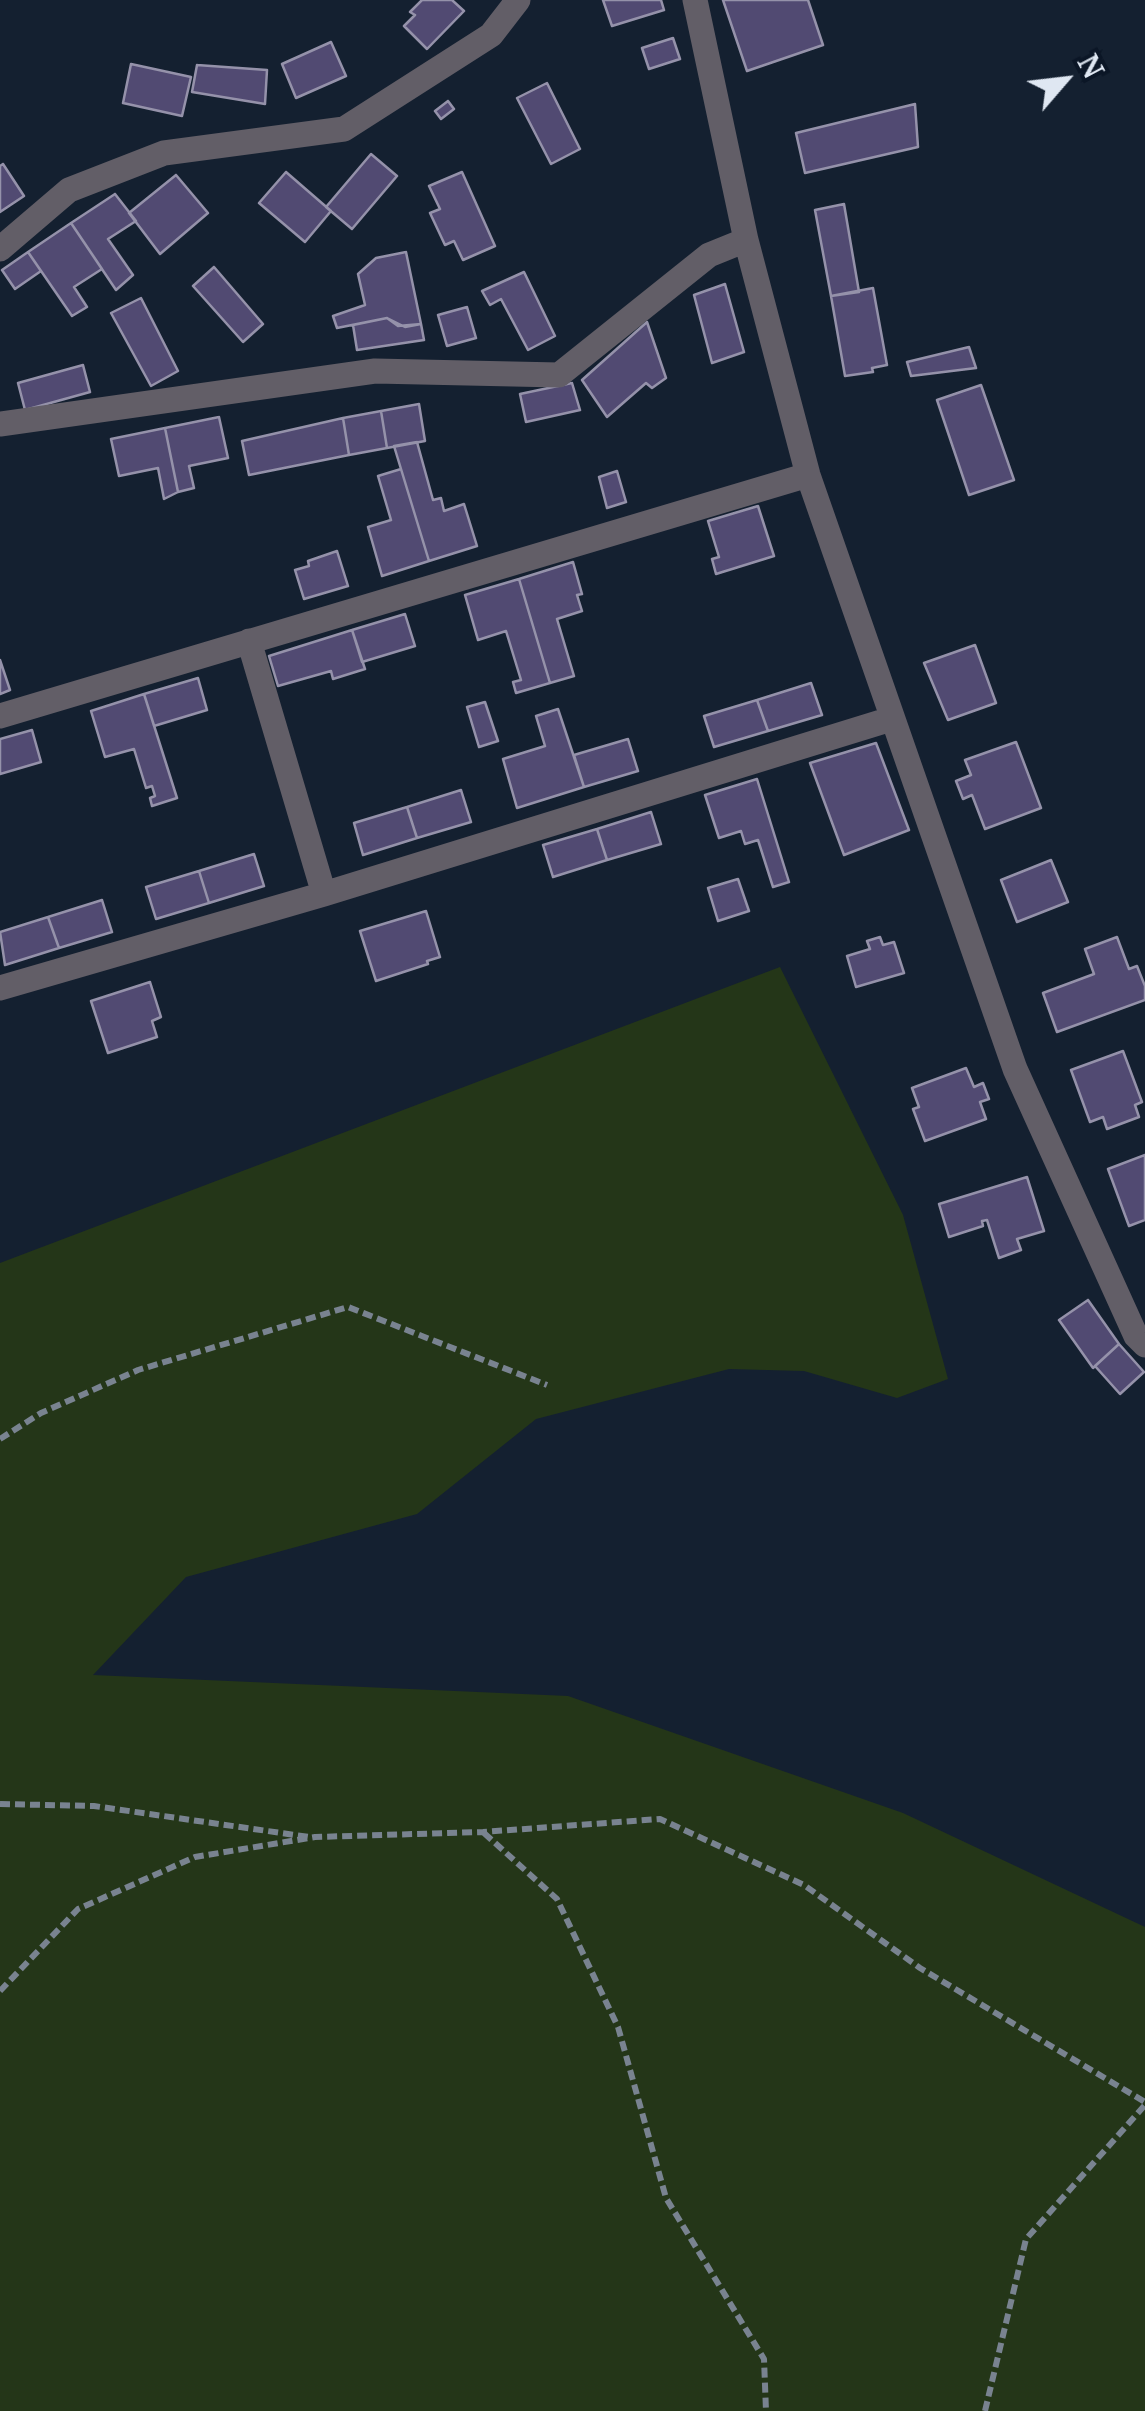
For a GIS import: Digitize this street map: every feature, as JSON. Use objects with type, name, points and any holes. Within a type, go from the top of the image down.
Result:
[{"type":"street","points":[[0,250],[69,190],[164,153],[344,129],[491,35],[518,0]]},
{"type":"street","points":[[695,0],[746,240],[808,475],[1014,1069],[1136,1336],[1145,1345]]},
{"type":"street","points":[[0,424],[375,371],[559,374],[709,254],[746,240]]},
{"type":"street","points":[[0,716],[808,475]]},
{"type":"street","points":[[249,641],[324,894]]},
{"type":"street","points":[[0,988],[324,894],[890,719]]},
{"type":"path","points":[[0,1439],[41,1413],[138,1370],[348,1306],[547,1385]]},
{"type":"path","points":[[0,1804],[94,1806],[316,1838]]},
{"type":"path","points":[[0,1992],[78,1909],[195,1858],[316,1838],[483,1832],[660,1819],[804,1885],[920,1968],[1145,2104],[1026,2239],[986,2411]]},
{"type":"path","points":[[483,1832],[557,1899],[618,2027],[666,2198],[764,2359],[766,2411]]},
{"type":"green space","points":[[780,967],[903,1215],[948,1379],[897,1398],[804,1371],[729,1369],[536,1419],[417,1514],[186,1577],[93,1675],[568,1696],[903,1813],[1145,1927],[1145,2411],[0,2411],[0,1263]]},
{"type":"building","points":[[422,0],[452,0],[464,11],[427,49],[404,26],[415,15],[410,12]]},
{"type":"building","points":[[603,0],[661,0],[664,10],[612,26]]},
{"type":"building","points":[[723,0],[808,0],[823,45],[747,71]]},
{"type":"building","points":[[673,38],[680,59],[649,69],[642,48]]},
{"type":"building","points":[[331,42],[346,76],[296,98],[282,64]]},
{"type":"building","points":[[131,64],[191,77],[182,116],[123,103]]},
{"type":"building","points":[[197,65],[267,70],[265,104],[192,92]]},
{"type":"building","points":[[547,83],[580,149],[551,164],[517,98]]},
{"type":"building","points":[[448,101],[454,109],[441,119],[435,111]]},
{"type":"building","points":[[915,104],[918,147],[805,173],[796,133]]},
{"type":"building","points":[[371,154],[397,176],[352,229],[326,207]]},
{"type":"building","points":[[3,164],[24,196],[0,212],[0,166]]},
{"type":"building","points":[[286,172],[331,211],[305,242],[259,203]]},
{"type":"building","points":[[462,172],[495,246],[463,260],[454,241],[445,245],[430,213],[440,209],[429,186]]},
{"type":"building","points":[[176,175],[208,213],[160,254],[129,213]]},
{"type":"building","points":[[115,194],[136,221],[108,239],[133,275],[116,290],[71,223]]},
{"type":"building","points":[[844,204],[859,292],[831,296],[815,210]]},
{"type":"building","points":[[71,223],[102,269],[74,287],[87,307],[72,316],[28,252]]},
{"type":"building","points":[[28,252],[41,271],[15,289],[2,270]]},
{"type":"building","points":[[406,252],[421,324],[398,326],[387,318],[337,328],[333,316],[365,305],[358,274],[376,258]]},
{"type":"building","points":[[214,267],[263,324],[243,342],[193,286]]},
{"type":"building","points":[[524,272],[555,336],[528,350],[501,299],[490,305],[482,291]]},
{"type":"building","points":[[725,284],[744,352],[712,363],[694,295]]},
{"type":"building","points":[[873,288],[887,365],[872,368],[873,372],[845,376],[831,296]]},
{"type":"building","points":[[141,298],[178,371],[151,386],[111,313]]},
{"type":"building","points":[[467,307],[476,338],[447,346],[438,315]]},
{"type":"building","points":[[387,318],[405,327],[421,324],[424,340],[357,350],[353,325]]},
{"type":"building","points":[[647,322],[666,378],[652,388],[646,383],[607,417],[582,380]]},
{"type":"building","points":[[969,347],[976,368],[911,376],[907,362]]},
{"type":"building","points":[[83,365],[90,392],[25,410],[18,383]]},
{"type":"building","points":[[572,383],[580,410],[526,422],[520,394]]},
{"type":"building","points":[[981,385],[1014,480],[969,495],[937,400]]},
{"type":"building","points":[[419,404],[425,441],[387,448],[381,411]]},
{"type":"building","points":[[381,411],[387,448],[349,455],[343,418]]},
{"type":"building","points":[[219,417],[228,458],[189,466],[194,488],[178,492],[165,428]]},
{"type":"building","points":[[343,418],[349,455],[249,475],[242,441]]},
{"type":"building","points":[[165,428],[178,492],[164,499],[158,468],[119,476],[111,439]]},
{"type":"building","points":[[417,442],[433,500],[441,498],[444,511],[464,504],[477,546],[429,561],[394,446]]},
{"type":"building","points":[[401,469],[429,561],[382,576],[368,527],[391,520],[378,476]]},
{"type":"building","points":[[617,471],[626,502],[607,508],[599,477]]},
{"type":"building","points":[[758,506],[774,556],[716,574],[712,559],[719,557],[708,521]]},
{"type":"building","points":[[337,551],[348,586],[304,599],[295,570]]},
{"type":"building","points":[[573,562],[582,594],[577,595],[582,611],[557,619],[574,676],[550,683],[519,579]]},
{"type":"building","points":[[519,579],[550,683],[516,693],[513,682],[521,680],[506,631],[478,640],[465,595]]},
{"type":"building","points":[[405,614],[415,646],[362,662],[352,630]]},
{"type":"building","points":[[352,630],[365,669],[333,679],[331,671],[278,686],[269,656]]},
{"type":"building","points":[[975,645],[996,703],[948,720],[924,663]]},
{"type":"building","points":[[0,660],[10,690],[0,694]]},
{"type":"building","points":[[198,678],[207,710],[154,726],[144,694]]},
{"type":"building","points":[[811,683],[822,715],[768,731],[757,700]]},
{"type":"building","points":[[144,694],[177,798],[152,806],[152,786],[146,788],[134,749],[105,757],[91,711]]},
{"type":"building","points":[[757,700],[768,731],[714,747],[704,716]]},
{"type":"building","points":[[485,702],[498,741],[479,747],[467,707]]},
{"type":"building","points":[[558,709],[584,787],[517,808],[503,759],[545,746],[536,716]]},
{"type":"building","points":[[32,730],[41,762],[0,774],[0,739]]},
{"type":"building","points":[[628,739],[638,771],[584,787],[574,755]]},
{"type":"building","points":[[1016,742],[1041,808],[985,829],[972,795],[963,799],[956,781],[971,775],[965,760]]},
{"type":"building","points":[[876,743],[909,830],[844,855],[810,763]]},
{"type":"building","points":[[757,779],[789,882],[773,887],[758,840],[745,844],[741,831],[719,838],[705,795]]},
{"type":"building","points":[[461,790],[471,822],[417,838],[407,807]]},
{"type":"building","points":[[407,807],[417,838],[363,855],[354,823]]},
{"type":"building","points":[[651,812],[661,844],[607,860],[597,829]]},
{"type":"building","points":[[597,829],[607,860],[553,877],[543,845]]},
{"type":"building","points":[[254,854],[264,886],[209,903],[199,871]]},
{"type":"building","points":[[1051,860],[1068,902],[1017,922],[1001,880]]},
{"type":"building","points":[[199,871],[209,903],[156,919],[146,887]]},
{"type":"building","points":[[738,879],[749,911],[718,921],[708,888]]},
{"type":"building","points":[[102,900],[112,932],[59,948],[48,917]]},
{"type":"building","points":[[426,911],[440,957],[376,981],[360,931]]},
{"type":"building","points":[[48,917],[59,948],[5,965],[0,932]]},
{"type":"building","points":[[880,937],[883,945],[894,942],[904,973],[856,987],[847,956],[870,949],[867,941]]},
{"type":"building","points":[[1117,937],[1129,969],[1137,966],[1145,986],[1145,1000],[1057,1032],[1043,993],[1094,974],[1085,949]]},
{"type":"building","points":[[150,982],[161,1017],[152,1021],[157,1037],[108,1053],[91,1001]]},
{"type":"building","points":[[1123,1051],[1142,1102],[1135,1105],[1139,1117],[1107,1129],[1103,1117],[1090,1122],[1071,1070]]},
{"type":"building","points":[[966,1068],[974,1087],[983,1083],[989,1099],[980,1102],[986,1119],[925,1141],[913,1109],[919,1107],[912,1088]]},
{"type":"building","points":[[1145,1155],[1145,1220],[1129,1226],[1108,1169]]},
{"type":"building","points":[[1027,1177],[1044,1231],[1017,1239],[1021,1250],[999,1258],[987,1220],[982,1221],[983,1226],[949,1237],[939,1204]]},
{"type":"building","points":[[1088,1300],[1119,1344],[1093,1368],[1059,1320]]},
{"type":"building","points":[[1119,1344],[1144,1372],[1120,1394],[1095,1366]]}]
